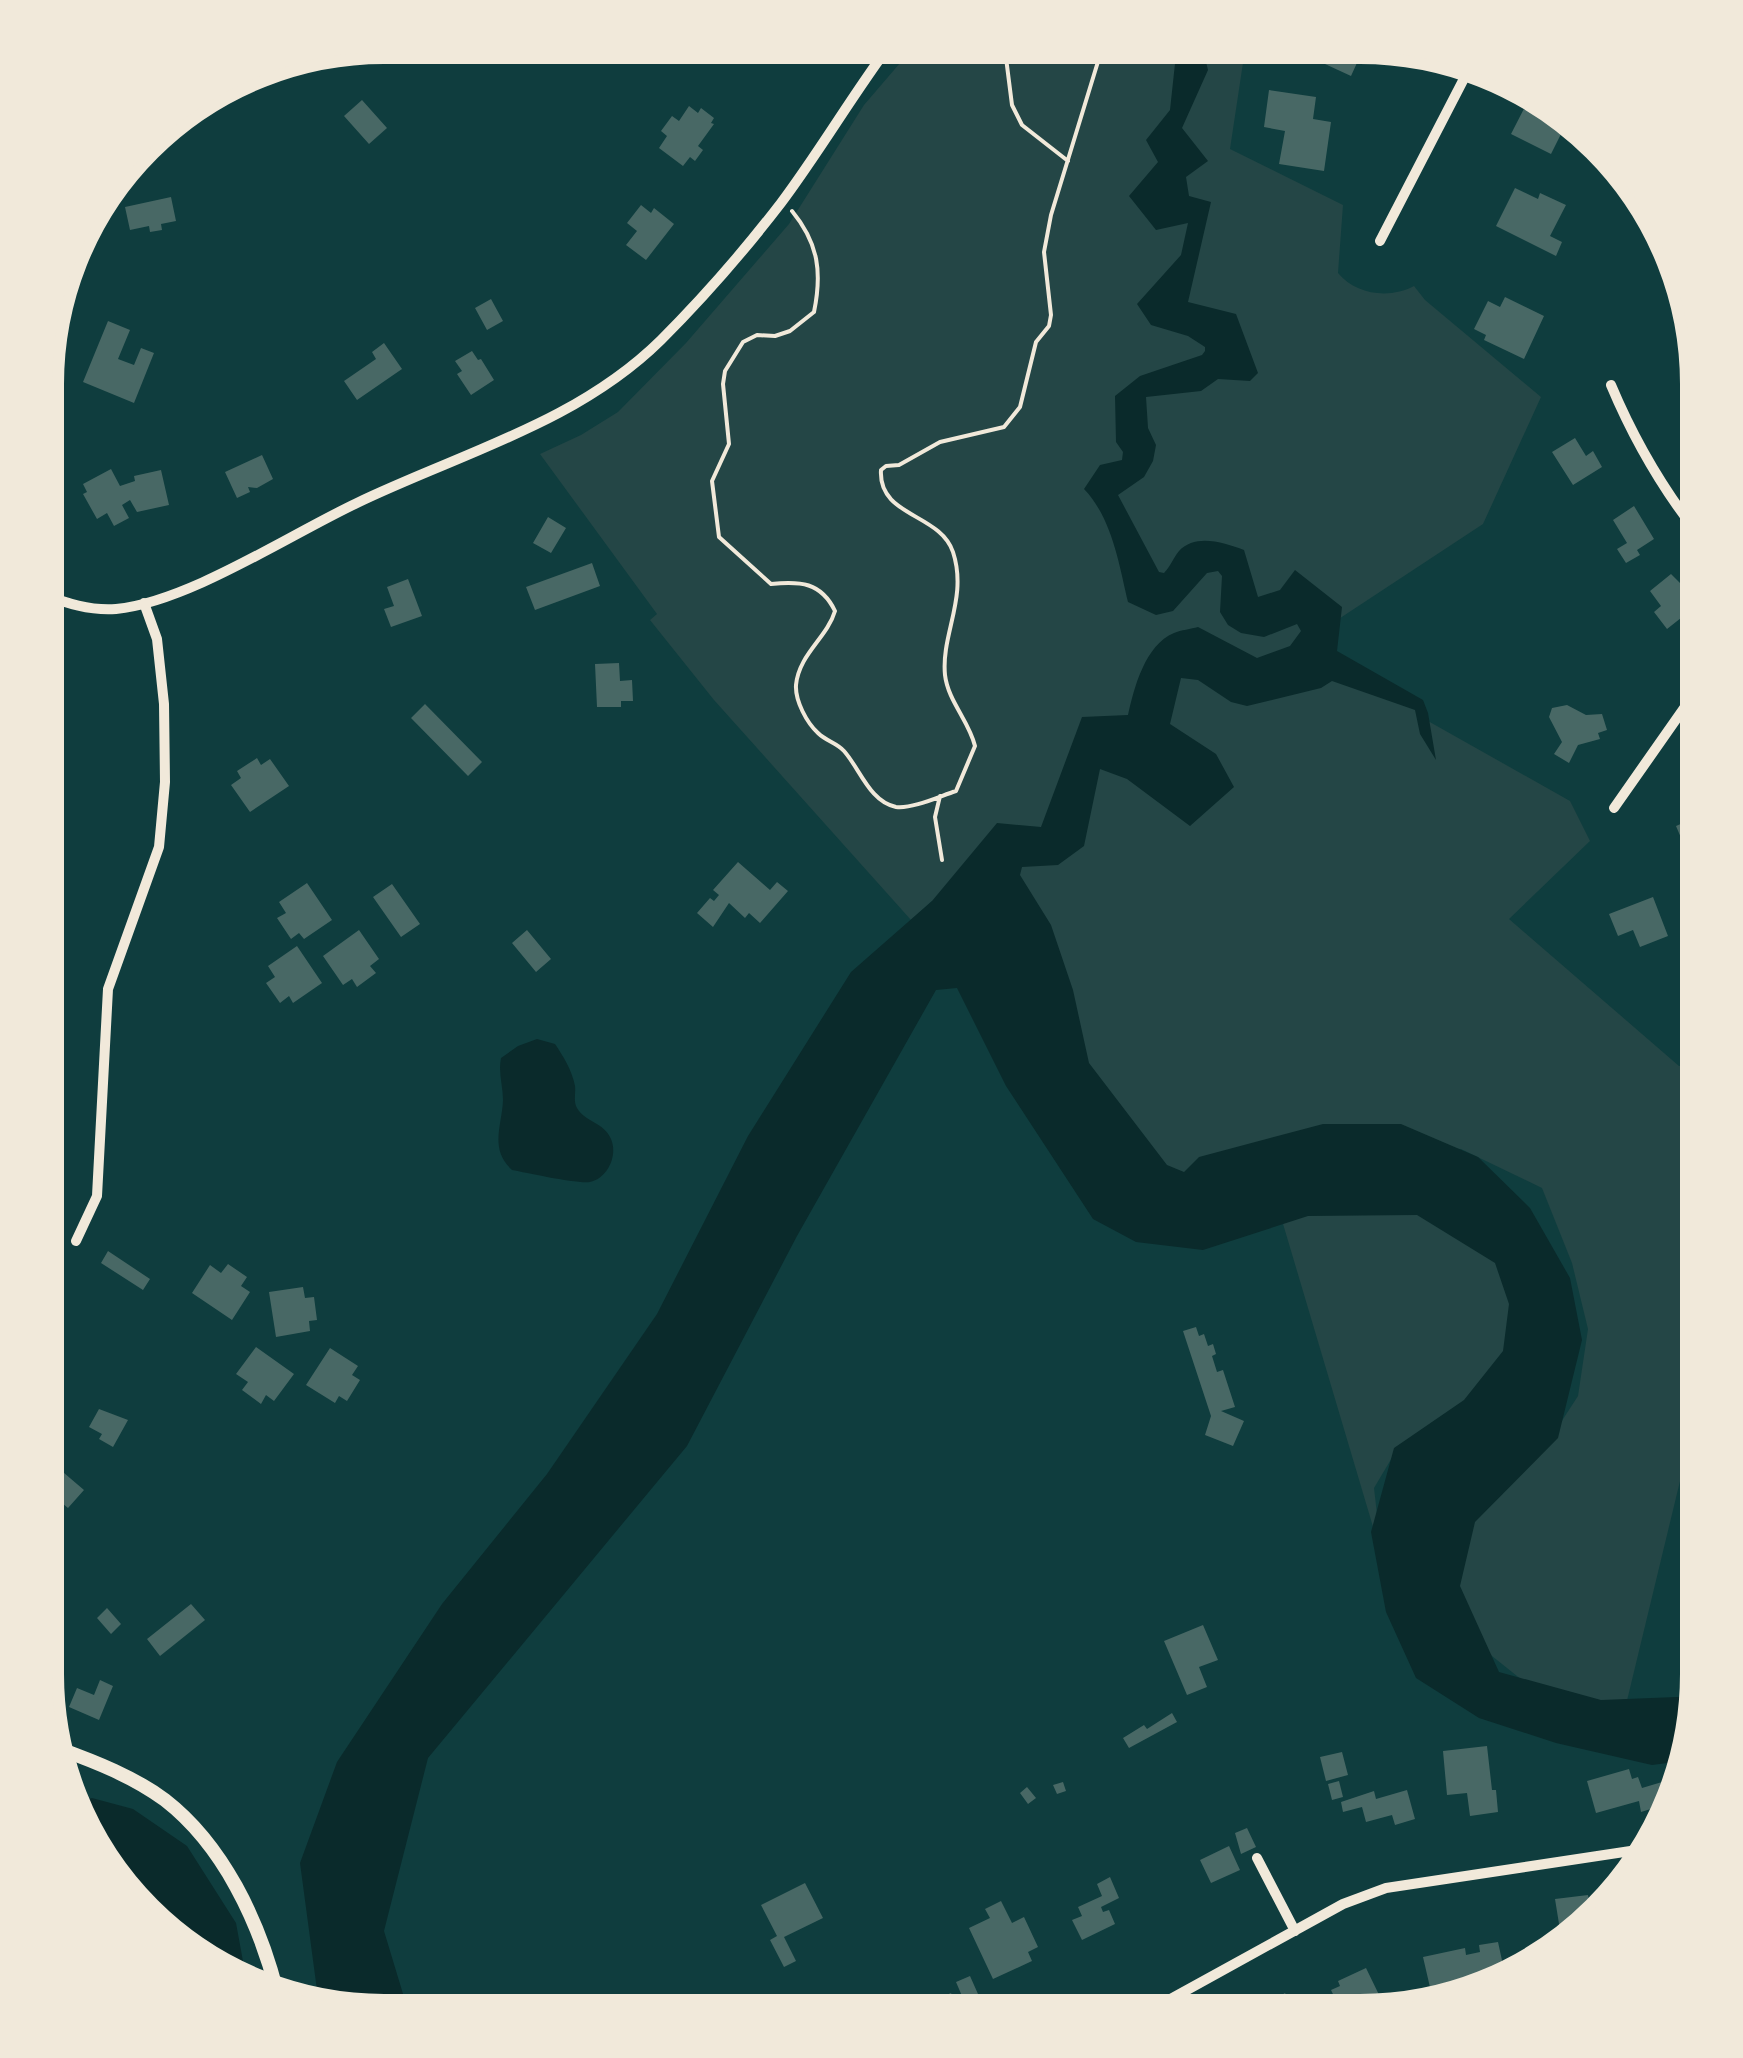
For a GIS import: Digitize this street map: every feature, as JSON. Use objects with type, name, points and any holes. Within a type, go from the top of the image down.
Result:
[{"type":"main road","points":[[68,1753],[127,1777],[164,1800],[192,1825],[236,1886],[272,1981]]},
{"type":"street","points":[[58,599],[90,608],[115,609],[144,603],[189,586],[358,502],[572,408],[628,370],[719,278],[782,201],[881,58]]},
{"type":"street","points":[[1380,241],[1466,76]]},
{"type":"street","points":[[1611,385],[1634,439],[1686,518]]},
{"type":"street","points":[[76,1241],[98,1196],[108,989],[159,847],[165,782],[164,704],[157,639],[144,603]]},
{"type":"street","points":[[1614,808],[1686,706]]},
{"type":"street","points":[[1169,2000],[1343,1904],[1386,1888],[1633,1850]]},
{"type":"street","points":[[1257,1858],[1295,1930]]},
{"type":"path","points":[[1006,58],[1012,106],[1022,125],[1068,162]]},
{"type":"path","points":[[782,201],[796,214],[813,249],[820,279],[814,312],[790,331],[775,336],[756,335],[743,342],[724,371],[729,444],[712,481],[719,537],[771,584],[811,584],[829,599],[835,611],[830,627],[813,644],[801,667],[796,688],[801,708],[818,733],[846,753],[862,779],[885,802],[907,806],[956,790],[975,746],[946,678],[946,655],[958,604],[954,553],[947,540],[921,518],[894,505],[887,496],[881,470],[940,442],[1004,427],[1020,407],[1036,342],[1048,326],[1050,315],[1044,252],[1051,216],[1099,58]]},
{"type":"path","points":[[940,796],[935,817],[942,860]]},
{"type":"shaded area","points":[[904,58],[1244,58],[1230,149],[1343,205],[1338,273],[1354,286],[1374,293],[1395,293],[1414,286],[1425,300],[1541,397],[1483,524],[1322,630],[1306,655],[1420,708],[1428,721],[1570,801],[1590,841],[1509,919],[1679,1066],[1685,1065],[1685,1460],[1624,1713],[1522,1680],[1457,1628],[1429,1552],[1541,1453],[1578,1396],[1588,1329],[1572,1263],[1542,1188],[1461,1149],[1304,1146],[1175,1184],[932,901],[911,920],[714,700],[650,620],[657,614],[540,454],[618,412],[686,343],[789,224],[864,105]]},
{"type":"shaded area","points":[[1176,58],[1205,58],[1208,70],[1182,128],[1208,161],[1186,177],[1189,196],[1211,202],[1188,302],[1236,314],[1258,373],[1250,381],[1218,379],[1201,391],[1146,397],[1148,428],[1156,445],[1153,461],[1144,477],[1118,495],[1159,572],[1164,573],[1179,551],[1194,542],[1219,542],[1244,550],[1258,597],[1280,590],[1295,570],[1342,607],[1337,651],[1423,700],[1436,760],[1420,734],[1415,710],[1332,681],[1321,688],[1247,706],[1231,702],[1198,680],[1181,678],[1170,724],[1216,754],[1234,787],[1190,826],[1127,779],[1100,769],[1084,846],[1058,865],[1022,867],[1020,875],[1051,925],[1073,990],[1089,1063],[1167,1165],[1184,1172],[1199,1157],[1323,1124],[1401,1124],[1478,1157],[1530,1208],[1570,1278],[1582,1340],[1558,1438],[1475,1522],[1460,1586],[1499,1672],[1601,1700],[1685,1697],[1673,1762],[1652,1765],[1556,1743],[1479,1718],[1416,1678],[1386,1612],[1371,1532],[1394,1448],[1464,1400],[1503,1351],[1509,1304],[1495,1263],[1417,1215],[1308,1216],[1203,1250],[1136,1242],[1093,1219],[1006,1086],[957,988],[936,990],[797,1236],[687,1446],[428,1758],[384,1931],[405,2000],[362,2000],[317,1993],[300,1863],[337,1762],[442,1604],[547,1474],[657,1314],[748,1136],[851,972],[932,901],[997,823],[1041,827],[1082,717],[1128,715],[1142,668],[1164,639],[1198,627],[1257,658],[1290,646],[1301,631],[1297,624],[1264,637],[1241,633],[1228,625],[1220,612],[1222,576],[1218,571],[1207,573],[1173,611],[1156,615],[1128,602],[1108,527],[1084,489],[1100,465],[1122,460],[1123,452],[1116,442],[1115,396],[1140,376],[1205,351],[1188,336],[1151,325],[1137,304],[1181,255],[1188,223],[1156,230],[1129,196],[1158,162],[1146,140],[1170,110]]},
{"type":"shaded area","points":[[537,1039],[555,1044],[572,1074],[577,1108],[611,1139],[610,1165],[596,1180],[575,1181],[512,1170],[501,1154],[501,1058]]},
{"type":"shaded area","points":[[1407,1191],[1519,1278],[1525,1358],[1393,1456],[1374,1488],[1382,1557],[1278,1207]]},
{"type":"shaded area","points":[[92,1798],[133,1809],[187,1846],[236,1923],[244,1969],[185,1933],[153,1905],[101,1838],[82,1801]]},
{"type":"building","points":[[1312,58],[1359,58],[1351,76]]},
{"type":"building","points":[[1269,90],[1316,97],[1313,119],[1331,122],[1324,171],[1279,164],[1285,131],[1264,127]]},
{"type":"building","points":[[362,100],[387,128],[369,144],[344,116]]},
{"type":"building","points":[[1526,104],[1563,130],[1551,154],[1511,134]]},
{"type":"building","points":[[689,106],[698,113],[701,108],[714,118],[714,124],[698,146],[703,150],[695,161],[690,157],[683,166],[659,148],[667,136],[661,131],[672,116],[679,121]]},
{"type":"building","points":[[1515,188],[1538,199],[1540,193],[1566,205],[1550,236],[1562,242],[1556,256],[1496,226]]},
{"type":"building","points":[[171,197],[176,221],[161,224],[162,230],[150,232],[149,226],[130,230],[125,207]]},
{"type":"building","points":[[641,205],[651,213],[654,208],[674,224],[646,260],[626,245],[637,231],[627,223]]},
{"type":"building","points":[[1505,297],[1544,316],[1524,359],[1484,340],[1486,335],[1474,329],[1488,301],[1500,307]]},
{"type":"building","points":[[491,299],[503,321],[487,330],[475,308]]},
{"type":"building","points":[[108,321],[130,330],[118,359],[134,365],[141,348],[154,353],[134,403],[83,382]]},
{"type":"building","points":[[384,343],[402,369],[357,400],[344,381],[376,359],[372,352]]},
{"type":"building","points":[[472,351],[494,380],[471,395],[457,374],[462,371],[455,361]]},
{"type":"building","points":[[1575,438],[1586,456],[1593,451],[1602,467],[1573,485],[1552,452]]},
{"type":"building","points":[[262,455],[273,479],[257,488],[248,487],[250,492],[237,498],[225,472]]},
{"type":"building","points":[[111,469],[120,486],[135,481],[134,476],[161,470],[169,505],[137,512],[130,500],[122,505],[129,518],[114,526],[107,513],[97,519],[83,494],[87,492],[83,484]]},
{"type":"building","points":[[1634,506],[1654,539],[1637,550],[1640,555],[1626,563],[1617,549],[1627,543],[1613,520]]},
{"type":"building","points":[[548,517],[566,528],[551,553],[533,543]]},
{"type":"building","points":[[592,563],[600,586],[535,610],[526,587]]},
{"type":"building","points":[[1671,574],[1686,589],[1686,614],[1667,629],[1654,612],[1661,606],[1650,591]]},
{"type":"building","points":[[408,579],[422,616],[391,627],[384,609],[394,606],[387,587]]},
{"type":"building","points":[[619,663],[620,681],[632,680],[633,701],[621,701],[621,707],[597,707],[595,664]]},
{"type":"building","points":[[425,704],[482,762],[468,776],[411,718]]},
{"type":"building","points":[[1567,705],[1586,715],[1602,714],[1607,730],[1598,733],[1600,739],[1578,745],[1569,763],[1554,754],[1562,742],[1549,717],[1552,708]]},
{"type":"building","points":[[257,758],[261,765],[270,759],[289,786],[250,812],[231,785],[241,778],[237,771]]},
{"type":"building","points":[[1686,822],[1686,849],[1676,826]]},
{"type":"building","points":[[738,862],[770,890],[777,882],[788,891],[760,923],[749,913],[745,918],[729,903],[713,927],[697,913],[710,898],[714,901],[719,895],[713,890]]},
{"type":"building","points":[[307,883],[332,920],[304,939],[299,933],[291,939],[277,918],[286,913],[279,902]]},
{"type":"building","points":[[392,884],[420,924],[401,937],[373,897]]},
{"type":"building","points":[[1653,897],[1668,936],[1640,947],[1633,930],[1618,936],[1609,914]]},
{"type":"building","points":[[359,930],[379,959],[370,966],[376,973],[357,987],[352,979],[343,985],[323,956]]},
{"type":"building","points":[[527,930],[551,959],[536,972],[512,943]]},
{"type":"building","points":[[297,946],[322,983],[293,1003],[289,996],[280,1003],[266,983],[275,977],[268,966]]},
{"type":"building","points":[[108,1251],[150,1279],[143,1290],[101,1263]]},
{"type":"building","points":[[228,1264],[247,1277],[241,1286],[250,1292],[232,1320],[192,1293],[210,1265],[221,1273]]},
{"type":"building","points":[[303,1287],[305,1298],[314,1297],[317,1320],[309,1321],[310,1331],[276,1337],[269,1292]]},
{"type":"building","points":[[1196,1327],[1199,1336],[1204,1334],[1208,1346],[1213,1344],[1217,1372],[1223,1370],[1235,1407],[1221,1411],[1244,1421],[1233,1446],[1205,1435],[1211,1416],[1183,1331]]},
{"type":"building","points":[[256,1347],[294,1374],[274,1401],[266,1395],[261,1404],[242,1390],[248,1382],[236,1374]]},
{"type":"building","points":[[330,1348],[358,1366],[352,1375],[360,1380],[347,1401],[339,1396],[335,1403],[306,1385]]},
{"type":"building","points":[[99,1409],[128,1420],[113,1447],[89,1427]]},
{"type":"building","points":[[58,1468],[84,1490],[68,1508],[58,1500]]},
{"type":"building","points":[[191,1604],[205,1620],[160,1656],[147,1639]]},
{"type":"building","points":[[107,1608],[121,1624],[111,1634],[97,1618]]},
{"type":"building","points":[[1203,1625],[1218,1660],[1199,1667],[1207,1687],[1187,1695],[1164,1641]]},
{"type":"building","points":[[100,1680],[113,1686],[99,1720],[69,1707],[77,1688],[94,1695]]},
{"type":"building","points":[[1172,1713],[1177,1722],[1129,1748],[1123,1738]]},
{"type":"building","points":[[1487,1746],[1498,1812],[1470,1816],[1467,1793],[1447,1795],[1443,1751]]},
{"type":"building","points":[[1342,1752],[1348,1775],[1326,1781],[1320,1757]]},
{"type":"building","points":[[1629,1769],[1632,1779],[1638,1777],[1642,1788],[1667,1780],[1658,1807],[1641,1812],[1639,1801],[1596,1813],[1587,1781]]},
{"type":"building","points":[[1339,1781],[1343,1797],[1332,1800],[1328,1784]]},
{"type":"building","points":[[1063,1782],[1066,1791],[1057,1794],[1053,1785]]},
{"type":"building","points":[[1027,1787],[1036,1798],[1028,1804],[1020,1793]]},
{"type":"building","points":[[1407,1790],[1415,1819],[1395,1825],[1392,1815],[1366,1822],[1362,1807],[1343,1812],[1341,1802],[1374,1791],[1376,1799]]},
{"type":"building","points":[[1247,1828],[1256,1847],[1241,1854],[1235,1833]]},
{"type":"building","points":[[1229,1846],[1240,1870],[1211,1883],[1200,1860]]},
{"type":"building","points":[[1110,1877],[1119,1898],[1101,1907],[1103,1912],[1109,1910],[1115,1924],[1082,1940],[1072,1920],[1082,1916],[1078,1907],[1102,1896],[1097,1884]]},
{"type":"building","points":[[805,1883],[823,1918],[784,1937],[796,1961],[784,1967],[770,1940],[777,1936],[761,1905]]},
{"type":"building","points":[[1588,1895],[1590,1905],[1560,1930],[1555,1899]]},
{"type":"building","points":[[1001,1901],[1012,1923],[1024,1917],[1038,1947],[1028,1952],[1032,1961],[993,1979],[969,1928],[990,1918],[985,1909]]},
{"type":"building","points":[[1498,1942],[1503,1965],[1484,1969],[1485,1976],[1431,1992],[1423,1957],[1465,1948],[1466,1955],[1480,1952],[1479,1945]]},
{"type":"building","points":[[1366,1968],[1382,2000],[1336,2000],[1331,1990],[1340,1986],[1338,1981]]},
{"type":"building","points":[[970,1976],[981,2000],[964,2000],[956,1982]]},
{"type":"building","points":[[951,1993],[954,2000],[935,2000]]}]
